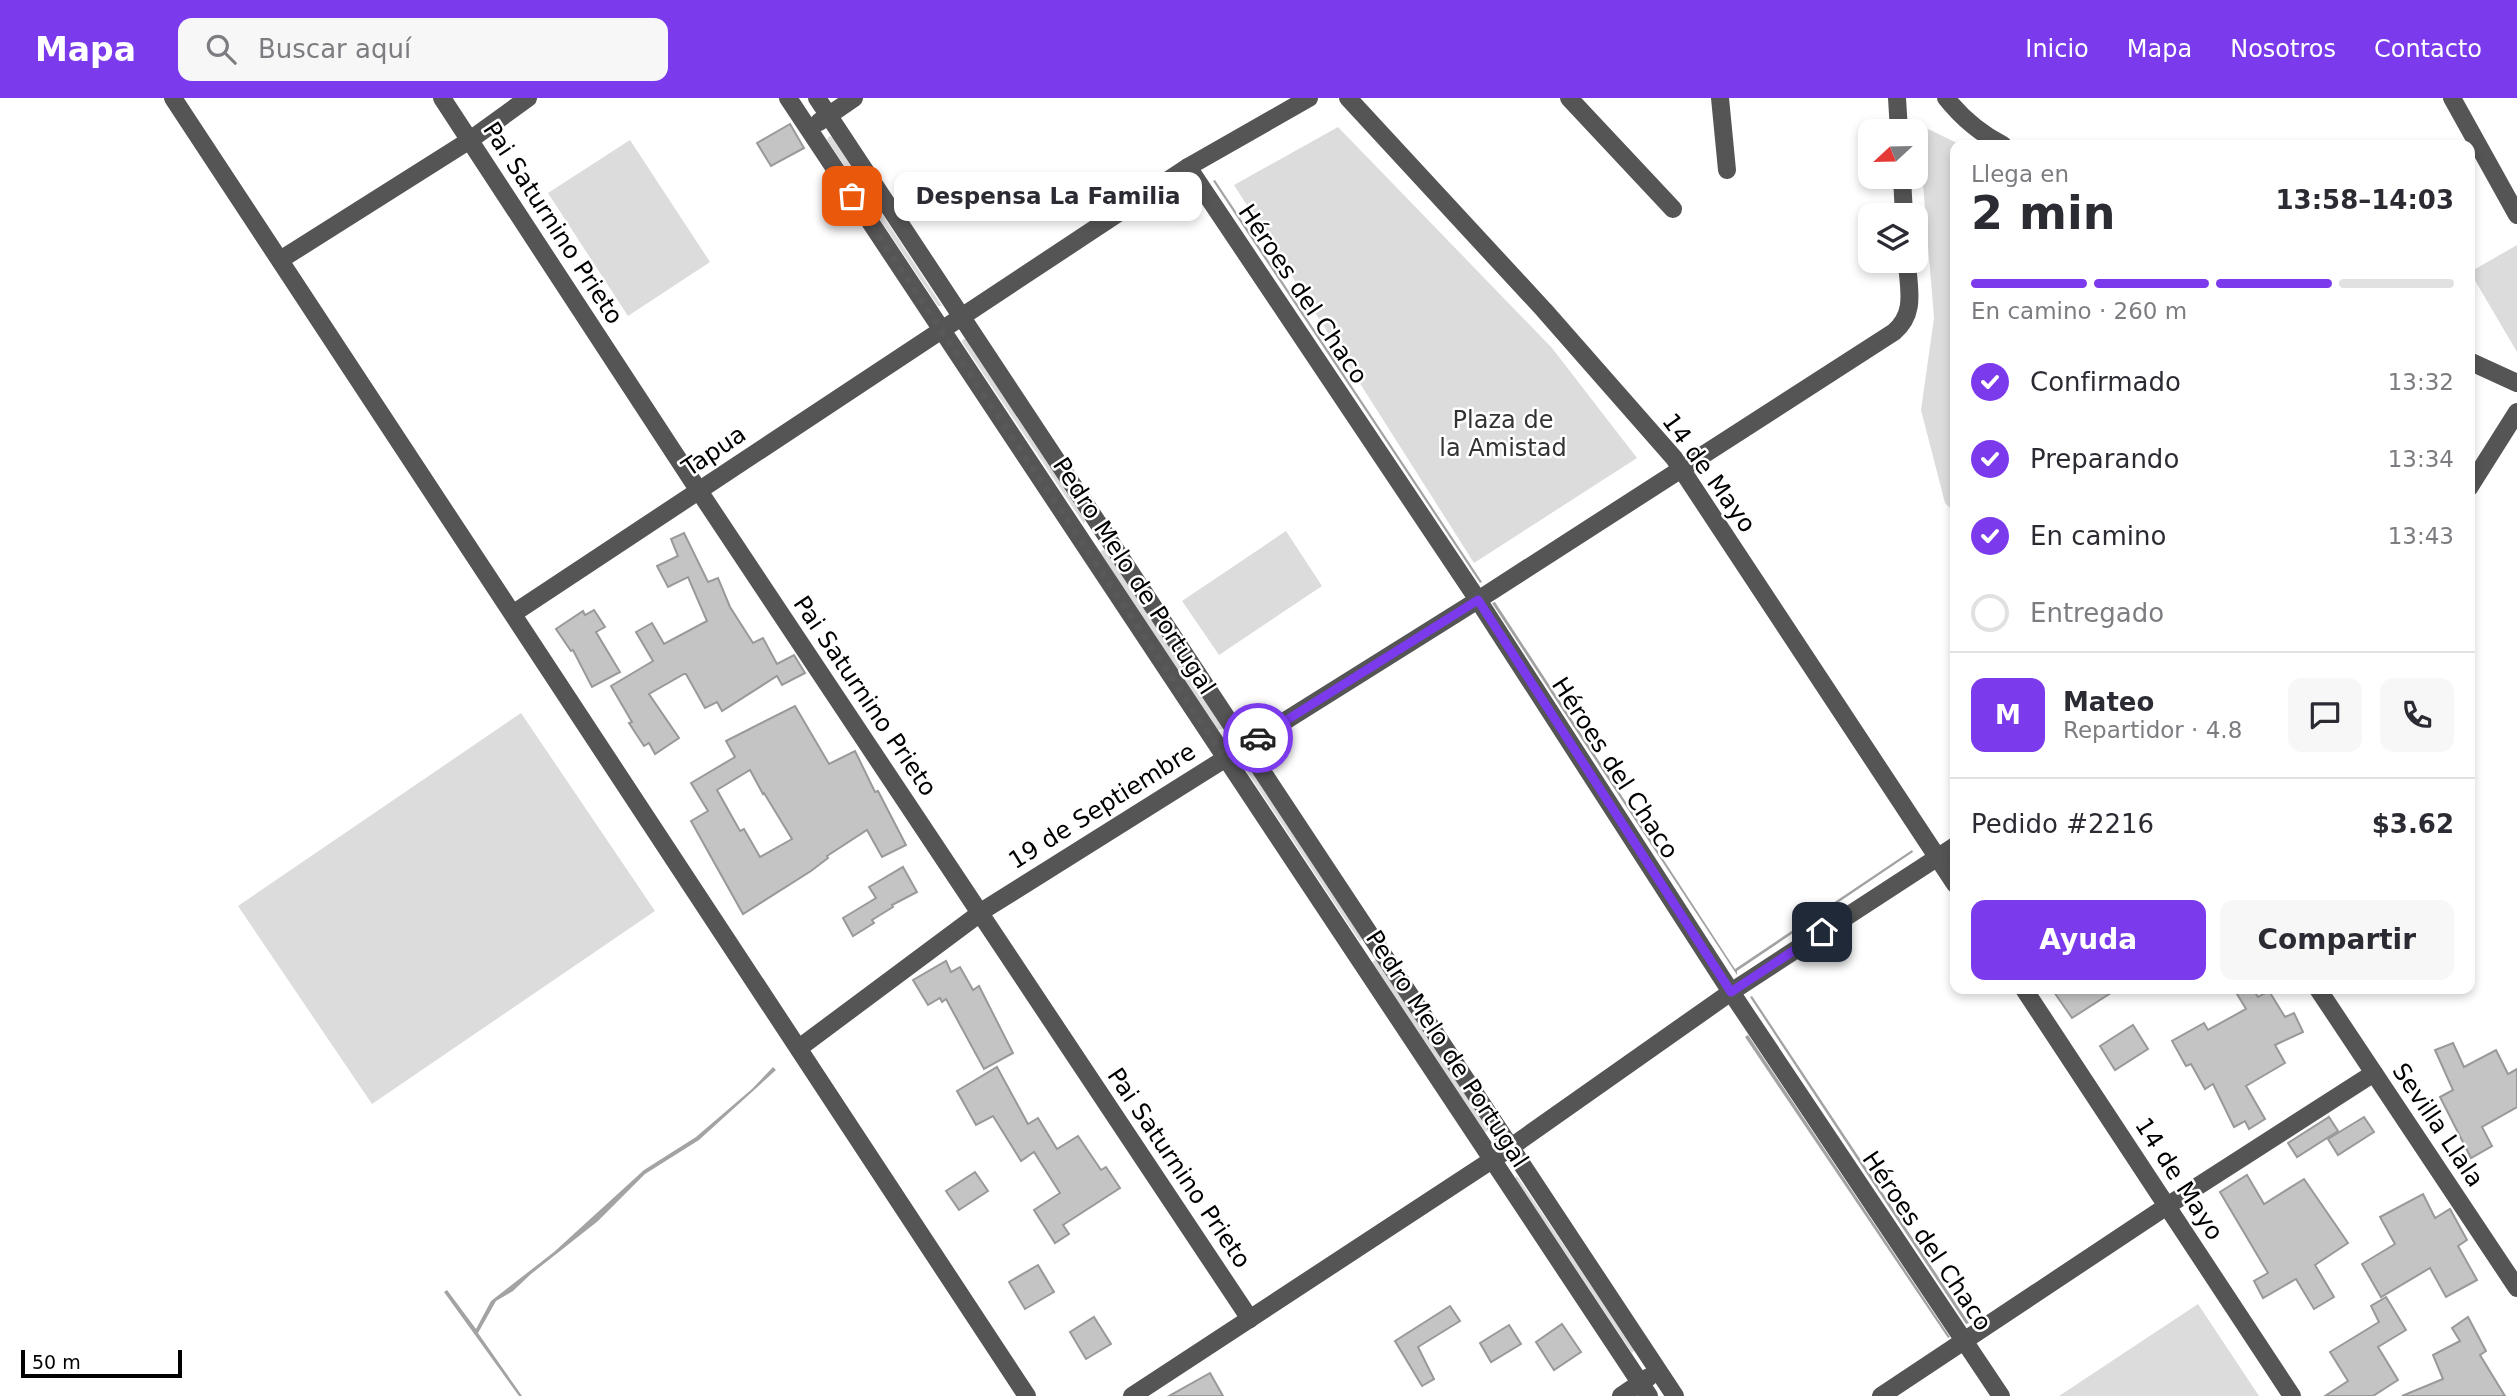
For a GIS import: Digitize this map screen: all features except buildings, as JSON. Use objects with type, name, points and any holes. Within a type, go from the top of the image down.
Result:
[{"type":"street","points":[[173,98],[1027,1396]]},
{"type":"street","name":"Pai Saturnino Prieto","points":[[442,98],[699,491],[1250,1319]]},
{"type":"street","points":[[281,260],[470,140],[528,98]]},
{"type":"street","name":"Pedro Melo de Portugal","points":[[788,98],[1645,1390]]},
{"type":"street","name":"Pedro Melo de Portugal","points":[[817,98],[1675,1396]]},
{"type":"street","points":[[808,129],[854,98]]},
{"type":"street","name":"Tapua","points":[[514,613],[1188,167],[1309,98]]},
{"type":"street","name":"14 de Mayo","points":[[1348,98],[1544,310],[1681,468],[1950,876]]},
{"type":"street","points":[[1569,98],[1673,209]]},
{"type":"street","points":[[1720,98],[1727,170]]},
{"type":"street","points":[[1897,98],[1898,119]]},
{"type":"street","points":[[1947,98],[1976,129],[1995,140]]},
{"type":"street","points":[[2452,98],[2517,215]]},
{"type":"street","name":"Héroes del Chaco","points":[[1188,167],[1478,600],[1731,992],[2001,1396]]},
{"type":"street","name":"19 de Septiembre","points":[[799,1048],[980,913],[1478,600],[1894,332],[1904,323],[1909,313],[1907,273]]},
{"type":"street","points":[[2475,363],[2517,383]]},
{"type":"street","points":[[2475,478],[2517,412]]},
{"type":"street","points":[[1104,573],[1123,560]]},
{"type":"street","points":[[1132,1396],[1491,1160],[1731,992],[1950,849]]},
{"type":"street","name":"14 de Mayo","points":[[2027,994],[2292,1396]]},
{"type":"street","name":"Sevilla Llala","points":[[2321,994],[2517,1288]]},
{"type":"street","points":[[1881,1396],[2167,1206],[2374,1073]]},
{"type":"street","points":[[1621,1396],[1645,1390],[1658,1371]]},
{"type":"green space","name":"Plaza de la Amistad","points":[[1338,127],[1552,348],[1637,458],[1474,563],[1234,185]]},
{"type":"green space","points":[[1928,129],[1951,140],[1950,508],[1945,503],[1921,410],[1934,318],[1928,245],[1928,203],[1925,203],[1923,189],[1928,189]]},
{"type":"green space","points":[[829,136],[942,306],[938,306],[827,140]]},
{"type":"green space","points":[[630,140],[710,262],[628,316],[548,193]]},
{"type":"green space","points":[[2517,245],[2517,352],[2475,281],[2475,269]]},
{"type":"green space","points":[[966,339],[1085,520],[1084,524],[962,342]]},
{"type":"green space","points":[[1286,531],[1322,586],[1219,655],[1182,601]]},
{"type":"green space","points":[[1105,549],[1222,729],[1218,730],[1100,552]]},
{"type":"green space","points":[[521,713],[655,911],[372,1104],[238,906]]},
{"type":"green space","points":[[1242,757],[1362,938],[1360,942],[1238,758]]},
{"type":"green space","points":[[1376,959],[1488,1131],[1484,1132],[1372,963]]},
{"type":"green space","points":[[1517,1176],[1635,1350],[1632,1353],[1515,1178]]},
{"type":"green space","points":[[2198,1304],[2259,1396],[2059,1396]]},
{"type":"shaded area","points":[[1215,180],[1482,582],[1480,583],[1213,181]]},
{"type":"shaded area","points":[[1495,602],[1735,969],[1912,850],[1913,852],[1737,971],[1737,975],[1492,603]]},
{"type":"shaded area","points":[[1752,996],[1969,1323],[1966,1324],[1750,997]]},
{"type":"shaded area","points":[[1748,1035],[1950,1337],[1948,1338],[1745,1037]]},
{"type":"shaded area","points":[[773,1067],[776,1070],[699,1140],[645,1174],[598,1221],[513,1291],[496,1301],[478,1333],[522,1396],[519,1396],[444,1292],[447,1290],[476,1329],[491,1301],[554,1252],[644,1170],[696,1137],[752,1089]]},
{"type":"way so far","points":[[852,196],[1225,758],[1258,738]]},
{"type":"place","name":"Despensa La Familia","points":[[852,196]]},
{"type":"route","points":[[1258,738],[1478,600],[1731,992],[1822,932]]}]
